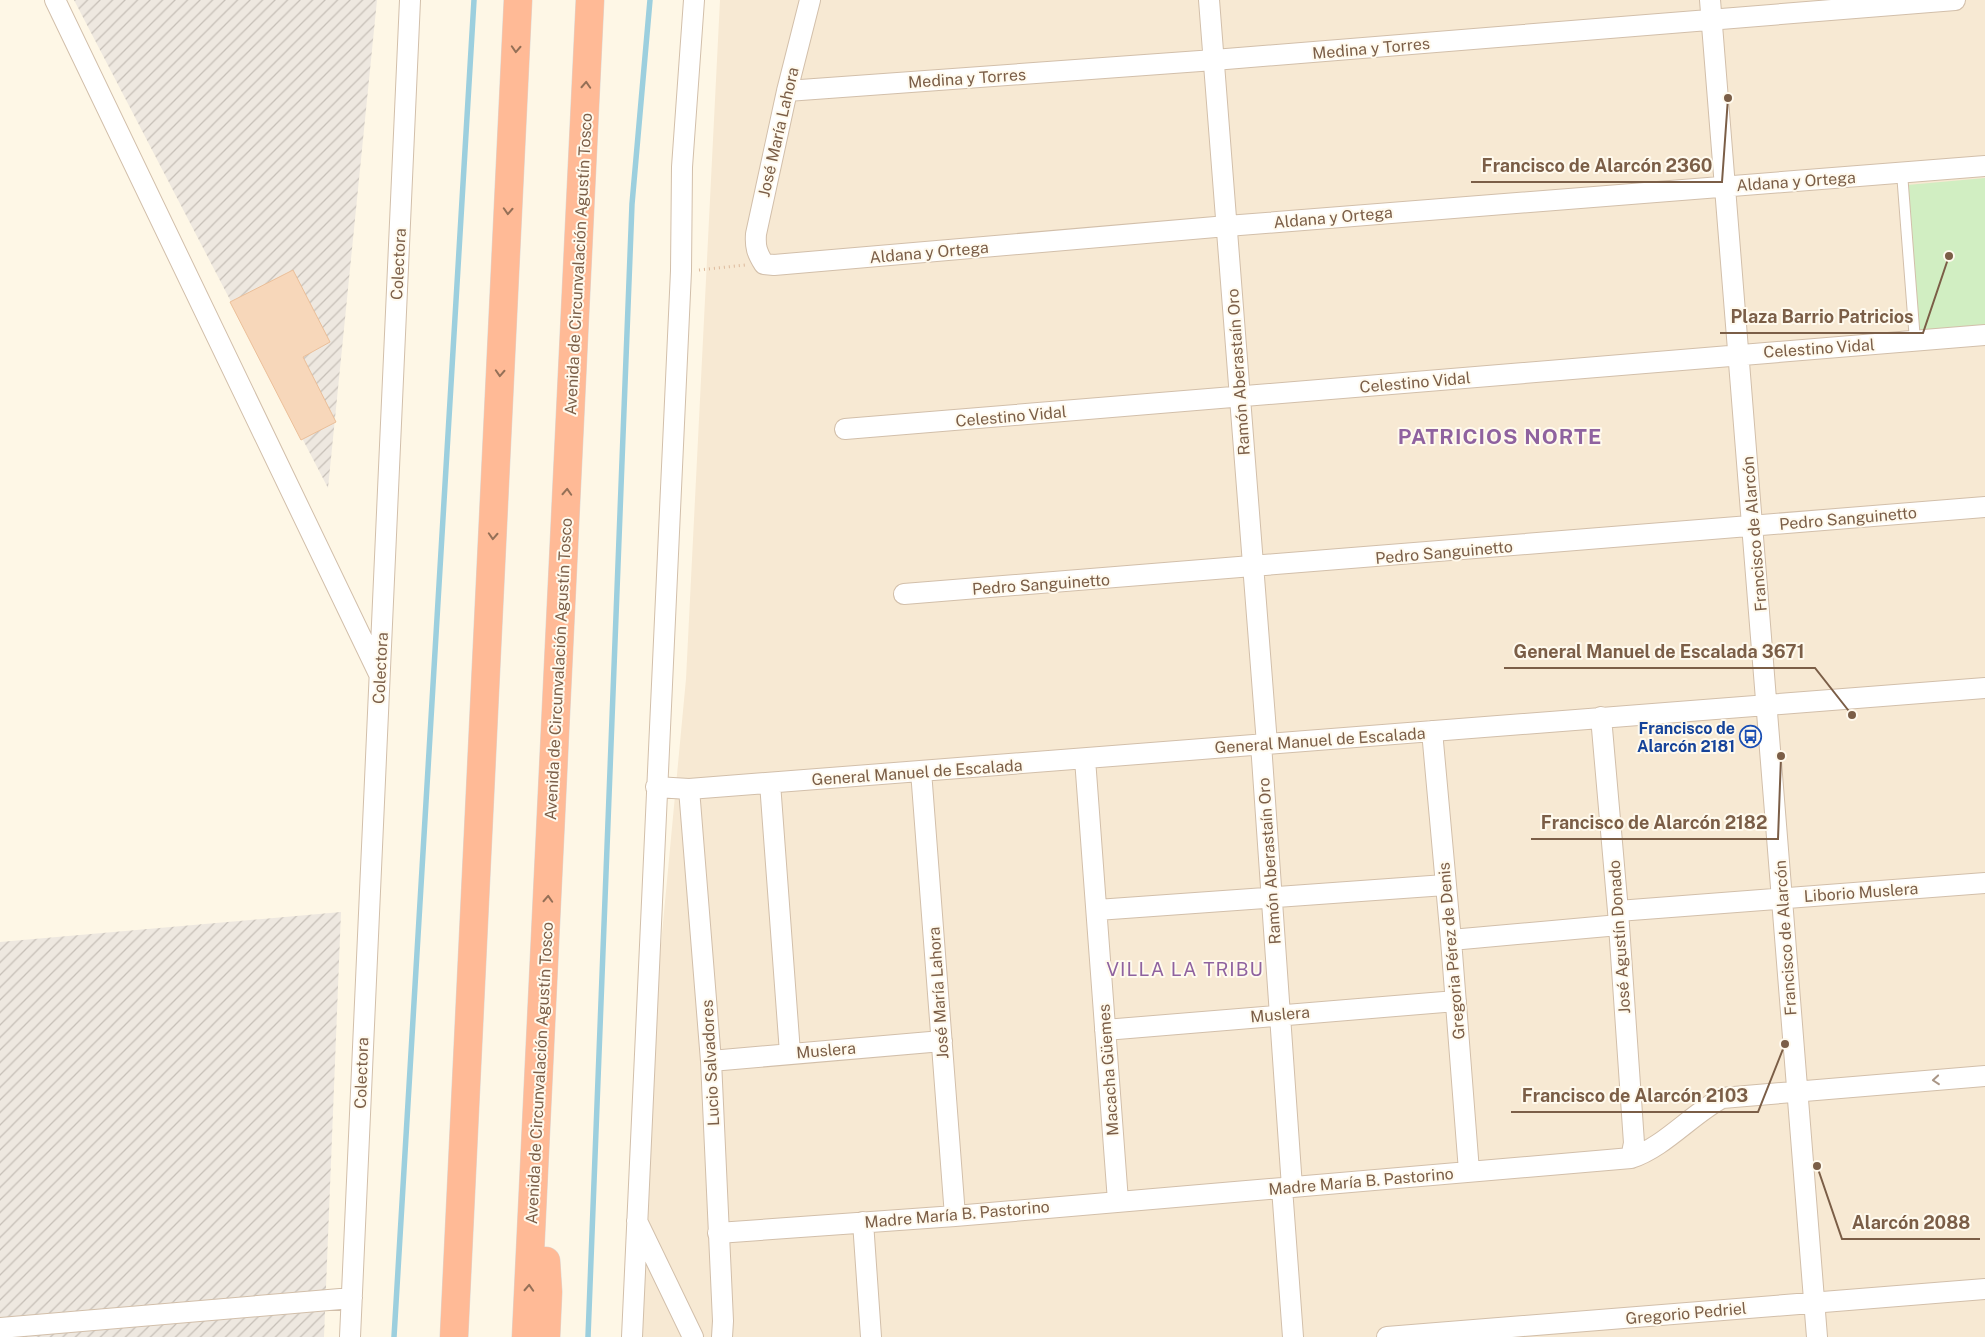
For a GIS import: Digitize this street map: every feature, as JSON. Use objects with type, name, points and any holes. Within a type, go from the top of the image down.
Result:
[{"type":"highway","points":[[454,1337],[518,0]]},
{"type":"highway","name":"Avenida de Circunvalación Agustín Tosco","points":[[526,1337],[590,0]]},
{"type":"highway","points":[[539,1096],[548,1292],[546,1337]]},
{"type":"street","points":[[55,0],[380,676]]},
{"type":"street","name":"Colectora","points":[[350,1337],[410,0]]},
{"type":"street","points":[[632,1337],[681,271],[682,167],[694,0]]},
{"type":"street","name":"José María Lahora","points":[[764,264],[757,254],[755,246],[756,234],[787,91],[810,0]]},
{"type":"street","name":"Ramón Aberastaín Oro","points":[[1209,0],[1253,568],[1264,744],[1280,1014],[1292,1337]]},
{"type":"street","name":"Francisco de Alarcón","points":[[1710,0],[1817,1337]]},
{"type":"street","name":"Medina y Torres","points":[[787,91],[1214,60],[1955,0]]},
{"type":"street","name":"Aldana y Ortega","points":[[764,264],[774,265],[1227,226],[1985,166]]},
{"type":"street","name":"Celestino Vidal","points":[[845,429],[1240,398],[1739,354],[1985,335]]},
{"type":"street","name":"Pedro Sanguinetto","points":[[904,594],[1253,568],[1985,508]]},
{"type":"street","name":"General Manuel de Escalada","points":[[656,787],[689,789],[770,783],[1985,688]]},
{"type":"street","name":"José Agustín Donado","points":[[1601,717],[1634,1143],[1631,1158]]},
{"type":"street","name":"Gregoria Pérez de Denis","points":[[1432,731],[1469,1171]]},
{"type":"street","name":"Macacha Güemes","points":[[1085,759],[1118,1201]]},
{"type":"street","name":"José María Lahora","points":[[921,771],[955,1216]]},
{"type":"street","points":[[770,783],[790,1053]]},
{"type":"street","name":"Lucio Salvadores","points":[[689,789],[711,1061],[718,1234],[724,1321],[722,1337]]},
{"type":"street","name":"Liborio Muslera","points":[[1451,940],[1782,898],[1985,883]]},
{"type":"street","points":[[1097,910],[1445,885]]},
{"type":"street","name":"Muslera","points":[[1105,1030],[1280,1014],[1456,1001]]},
{"type":"street","name":"Muslera","points":[[711,1061],[942,1041]]},
{"type":"street","name":"Madre María B. Pastorino","points":[[718,1234],[955,1216],[1631,1158],[1645,1154],[1706,1107],[1722,1098],[1985,1076]]},
{"type":"street","points":[[636,1220],[693,1337]]},
{"type":"street","points":[[863,1222],[871,1337]]},
{"type":"street","name":"Gregorio Pedriel","points":[[1387,1337],[1985,1290]]},
{"type":"street","points":[[0,1328],[352,1298]]},
{"type":"lane","points":[[1902,173],[1915,341]]},
{"type":"path","points":[[681,271],[764,264]]},
{"type":"shaded area","points":[[74,0],[377,0],[328,488]]},
{"type":"shaded area","points":[[720,0],[1985,0],[1985,1337],[643,1337],[640,1167],[686,679]]},
{"type":"shaded area","points":[[341,912],[324,1337],[0,1337],[0,942]]},
{"type":"green space","points":[[1985,178],[1985,326],[1920,332],[1907,185]]},
{"type":"building","points":[[293,270],[330,342],[303,357],[336,422],[301,440],[230,302]]},
{"type":"waterway","points":[[394,1337],[474,0]]},
{"type":"waterway","points":[[588,1337],[632,204],[650,0]]},
{"type":"place","name":"Francisco de Alarcón 2360","points":[[1728,98]]},
{"type":"place","name":"Plaza Barrio Patricios","points":[[1949,256]]},
{"type":"place","name":"General Manuel de Escalada 3671","points":[[1852,715]]},
{"type":"place","name":"Francisco de Alarcón 2181","points":[[1751,737]]},
{"type":"place","name":"Francisco de Alarcón 2182","points":[[1781,756]]},
{"type":"place","name":"Francisco de Alarcón 2103","points":[[1785,1044]]},
{"type":"place","name":"Alarcón 2088","points":[[1817,1166]]},
{"type":"district","name":"PATRICIOS NORTE","points":[[1500,437]]},
{"type":"district","name":"VILLA LA TRIBU","points":[[1185,969]]}]
